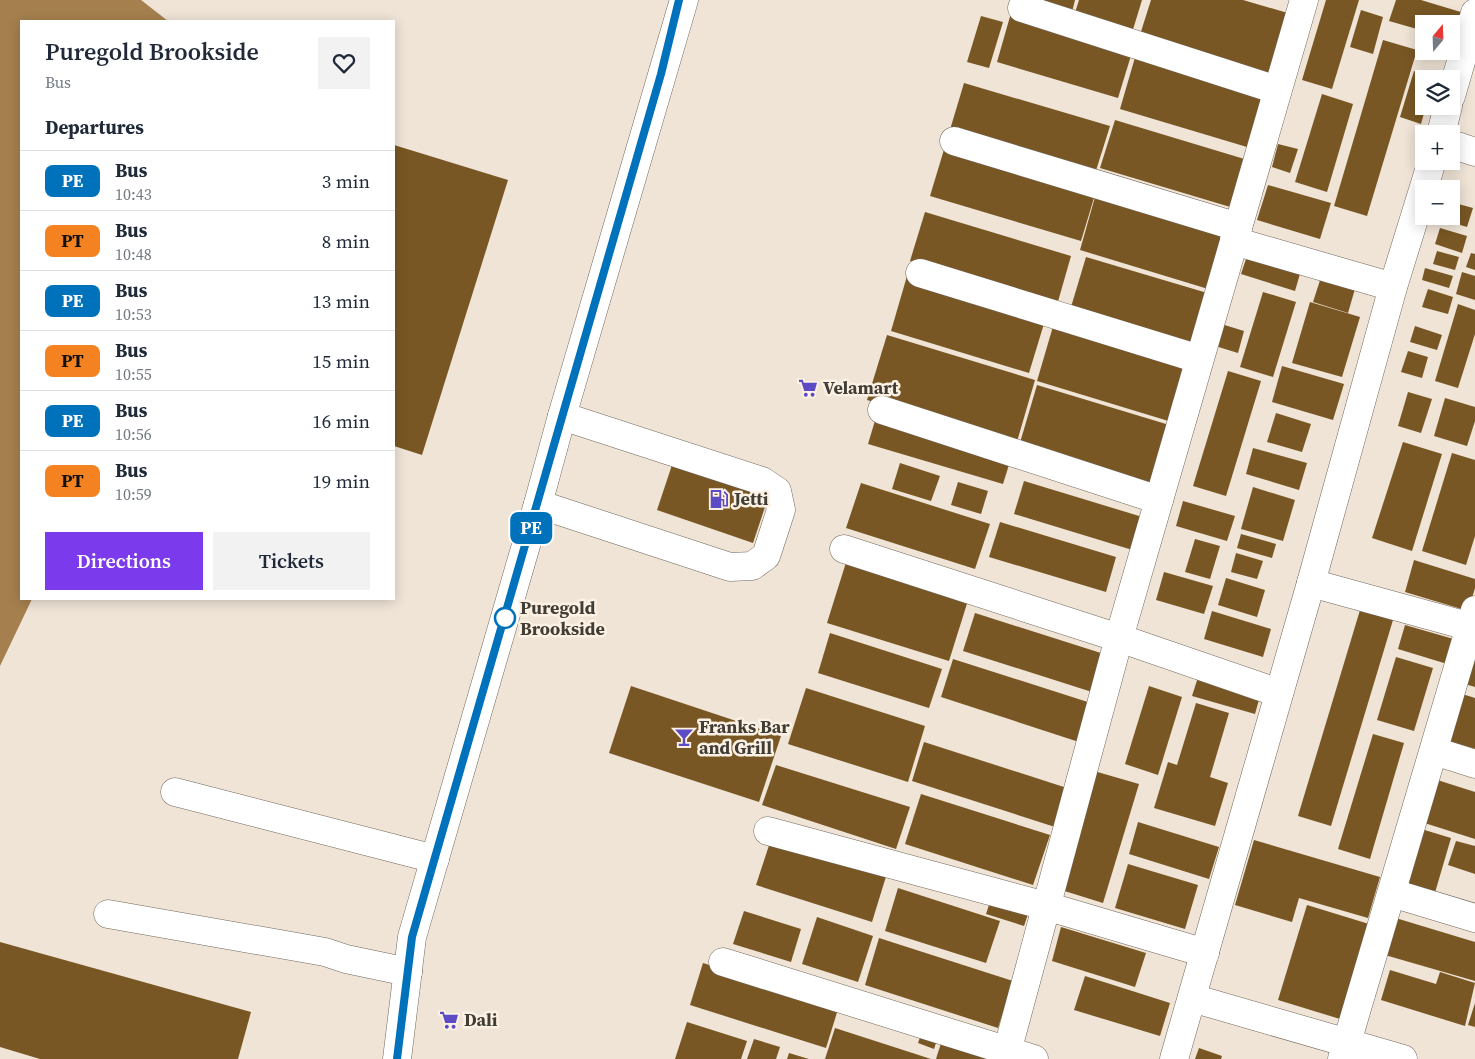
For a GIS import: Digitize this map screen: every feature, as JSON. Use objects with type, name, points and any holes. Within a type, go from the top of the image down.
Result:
[{"type":"street","points":[[661,74],[678,0]]},
{"type":"street","points":[[397,1059],[412,937],[684,0]]},
{"type":"street","points":[[1006,1054],[1119,638],[1304,0]]},
{"type":"street","points":[[1022,8],[1277,90]]},
{"type":"street","points":[[1459,70],[1475,13]]},
{"type":"street","points":[[954,141],[1393,287]]},
{"type":"street","points":[[1460,147],[1475,152]]},
{"type":"street","points":[[1174,1059],[1311,583],[1393,287],[1429,170]]},
{"type":"street","points":[[920,273],[1199,359]]},
{"type":"street","points":[[882,410],[1159,500]]},
{"type":"street","points":[[538,504],[730,566],[752,566],[766,556],[781,510],[778,491],[762,481],[562,416]]},
{"type":"street","points":[[844,549],[1119,638],[1279,693]]},
{"type":"street","points":[[1311,583],[1474,621],[1344,1051]]},
{"type":"street","points":[[1434,751],[1475,764]]},
{"type":"street","points":[[175,792],[435,859]]},
{"type":"street","points":[[768,831],[1046,906],[1205,953]]},
{"type":"street","points":[[1392,894],[1475,918]]},
{"type":"street","points":[[108,914],[325,952],[346,959],[408,972]]},
{"type":"street","points":[[723,962],[1006,1054],[1034,1059]]},
{"type":"street","points":[[1192,998],[1344,1051],[1403,1059]]},
{"type":"shaded area","points":[[0,0],[141,0],[167,20],[20,20],[20,600],[32,600],[0,666]]},
{"type":"building","points":[[1018,0],[1075,0],[1071,16]]},
{"type":"building","points":[[1079,0],[1142,0],[1131,36],[1073,19]]},
{"type":"building","points":[[1151,0],[1243,0],[1298,16],[1278,82],[1138,41]]},
{"type":"building","points":[[1326,0],[1359,0],[1332,89],[1302,80]]},
{"type":"building","points":[[1396,0],[1421,0],[1464,13],[1460,27],[1460,15],[1415,15],[1415,28],[1389,21]]},
{"type":"building","points":[[1361,10],[1383,17],[1373,54],[1350,47]]},
{"type":"building","points":[[1011,13],[1133,49],[1118,98],[997,62]]},
{"type":"building","points":[[981,16],[1003,22],[989,68],[967,62]]},
{"type":"building","points":[[1383,40],[1415,49],[1415,57],[1367,216],[1334,206]]},
{"type":"building","points":[[1136,54],[1274,96],[1257,150],[1120,109]]},
{"type":"building","points":[[1414,71],[1415,115],[1424,115],[1421,124],[1400,117]]},
{"type":"building","points":[[964,83],[1110,126],[1094,177],[949,133]]},
{"type":"building","points":[[1322,94],[1353,104],[1327,192],[1295,182]]},
{"type":"building","points":[[1115,120],[1251,161],[1237,209],[1100,168]]},
{"type":"building","points":[[946,143],[1097,188],[1081,241],[930,196]]},
{"type":"building","points":[[1278,144],[1298,149],[1290,173],[1272,167]]},
{"type":"building","points":[[395,145],[508,180],[422,455],[395,446]]},
{"type":"building","points":[[1268,185],[1331,203],[1320,239],[1257,220]]},
{"type":"building","points":[[1097,190],[1235,232],[1218,292],[1080,250]]},
{"type":"building","points":[[1460,204],[1473,208],[1467,227],[1460,225]]},
{"type":"building","points":[[925,212],[1071,256],[1057,305],[910,261]]},
{"type":"building","points":[[1440,228],[1467,236],[1462,253],[1435,244]]},
{"type":"building","points":[[1249,250],[1302,267],[1295,291],[1241,274]]},
{"type":"building","points":[[1437,251],[1459,257],[1455,270],[1433,264]]},
{"type":"building","points":[[1471,253],[1475,254],[1475,270],[1466,267]]},
{"type":"building","points":[[1086,257],[1214,295],[1199,345],[1071,307]]},
{"type":"building","points":[[1425,268],[1453,276],[1449,288],[1422,280]]},
{"type":"building","points":[[1323,271],[1357,282],[1348,313],[1313,302]]},
{"type":"building","points":[[1462,272],[1475,276],[1475,300],[1456,294]]},
{"type":"building","points":[[907,276],[1046,317],[1029,373],[891,331]]},
{"type":"building","points":[[1428,289],[1453,297],[1448,314],[1422,307]]},
{"type":"building","points":[[1263,292],[1296,302],[1273,377],[1240,367]]},
{"type":"building","points":[[1310,302],[1360,317],[1342,377],[1292,363]]},
{"type":"building","points":[[1458,304],[1475,310],[1475,334],[1458,388],[1435,381]]},
{"type":"building","points":[[1054,323],[1192,365],[1175,423],[1037,381]]},
{"type":"building","points":[[1218,323],[1244,331],[1238,353],[1212,345]]},
{"type":"building","points":[[1415,326],[1442,335],[1437,350],[1410,342]]},
{"type":"building","points":[[887,335],[1035,380],[1016,445],[867,400]]},
{"type":"building","points":[[1408,351],[1428,357],[1422,378],[1401,372]]},
{"type":"building","points":[[1282,366],[1344,384],[1333,420],[1272,402]]},
{"type":"building","points":[[1228,371],[1261,381],[1226,496],[1193,486]]},
{"type":"building","points":[[1037,385],[1176,427],[1158,487],[1019,446]]},
{"type":"building","points":[[1408,392],[1432,399],[1421,433],[1398,426]]},
{"type":"building","points":[[1445,398],[1475,407],[1475,421],[1467,446],[1434,436]]},
{"type":"building","points":[[1276,413],[1311,424],[1302,452],[1267,442]]},
{"type":"building","points":[[877,414],[1012,455],[1003,484],[868,444]]},
{"type":"building","points":[[1403,442],[1442,454],[1412,551],[1372,538]]},
{"type":"building","points":[[1253,448],[1307,463],[1299,490],[1246,474]]},
{"type":"building","points":[[1452,453],[1475,460],[1475,536],[1466,565],[1422,551]]},
{"type":"building","points":[[673,462],[769,495],[753,543],[657,510]]},
{"type":"building","points":[[900,463],[940,476],[931,501],[892,489]]},
{"type":"building","points":[[1024,481],[1149,519],[1139,552],[1014,514]]},
{"type":"building","points":[[958,482],[988,491],[981,514],[951,505]]},
{"type":"building","points":[[861,483],[990,524],[975,569],[846,528]]},
{"type":"building","points":[[1253,487],[1295,500],[1283,541],[1241,529]]},
{"type":"building","points":[[1183,501],[1235,516],[1227,541],[1176,526]]},
{"type":"building","points":[[1000,522],[1116,557],[1106,592],[989,557]]},
{"type":"building","points":[[1241,534],[1276,544],[1272,558],[1237,548]]},
{"type":"building","points":[[1195,539],[1220,546],[1210,579],[1185,572]]},
{"type":"building","points":[[1236,553],[1263,561],[1257,579],[1231,572]]},
{"type":"building","points":[[848,556],[970,594],[949,661],[827,623]]},
{"type":"building","points":[[1414,560],[1475,579],[1475,588],[1468,611],[1405,592]]},
{"type":"building","points":[[1164,572],[1213,586],[1204,614],[1156,600]]},
{"type":"building","points":[[1226,578],[1265,590],[1257,617],[1218,605]]},
{"type":"building","points":[[1360,610],[1393,620],[1331,826],[1298,816]]},
{"type":"building","points":[[1212,611],[1271,629],[1263,657],[1204,639]]},
{"type":"building","points":[[975,613],[1104,654],[1092,692],[963,651]]},
{"type":"building","points":[[1405,625],[1464,642],[1457,667],[1398,649]]},
{"type":"building","points":[[830,633],[942,669],[929,708],[818,673]]},
{"type":"building","points":[[1475,643],[1475,687],[1458,682]]},
{"type":"building","points":[[1396,657],[1433,668],[1414,731],[1377,720]]},
{"type":"building","points":[[953,659],[1094,704],[1082,743],[941,697]]},
{"type":"building","points":[[1200,671],[1262,689],[1255,714],[1192,696]]},
{"type":"building","points":[[631,686],[781,736],[759,802],[609,753]]},
{"type":"building","points":[[1149,686],[1182,697],[1158,775],[1125,764]]},
{"type":"building","points":[[806,688],[925,726],[908,782],[788,744]]},
{"type":"building","points":[[1459,693],[1475,698],[1475,749],[1445,740]]},
{"type":"building","points":[[1196,703],[1229,713],[1210,777],[1228,783],[1215,826],[1154,808],[1168,762],[1177,765]]},
{"type":"building","points":[[1373,734],[1404,743],[1370,859],[1338,849]]},
{"type":"building","points":[[924,742],[1067,788],[1055,827],[912,781]]},
{"type":"building","points":[[776,765],[910,807],[896,849],[762,805]]},
{"type":"building","points":[[1094,771],[1139,784],[1103,903],[1058,889]]},
{"type":"building","points":[[1428,777],[1475,792],[1475,839],[1415,820]]},
{"type":"building","points":[[921,794],[1050,835],[1033,885],[905,844]]},
{"type":"building","points":[[1138,822],[1219,847],[1209,879],[1129,854]]},
{"type":"building","points":[[1418,828],[1451,838],[1434,896],[1401,886]]},
{"type":"building","points":[[773,833],[888,870],[872,922],[756,885]]},
{"type":"building","points":[[1254,840],[1380,877],[1368,918],[1299,898],[1292,922],[1235,905]]},
{"type":"building","points":[[1456,841],[1475,846],[1475,874],[1448,865]]},
{"type":"building","points":[[1128,864],[1198,885],[1185,929],[1115,908]]},
{"type":"building","points":[[898,888],[1000,921],[986,963],[885,931]]},
{"type":"building","points":[[993,893],[1031,905],[1024,926],[986,914]]},
{"type":"building","points":[[1307,905],[1369,924],[1340,1019],[1278,1000]]},
{"type":"building","points":[[744,911],[801,929],[791,962],[733,944]]},
{"type":"building","points":[[1389,916],[1475,942],[1475,981],[1378,953]]},
{"type":"building","points":[[817,917],[873,936],[858,982],[802,964]]},
{"type":"building","points":[[1061,927],[1146,953],[1135,987],[1052,961]]},
{"type":"building","points":[[879,938],[1013,981],[998,1028],[865,985]]},
{"type":"building","points":[[0,942],[251,1012],[238,1059],[40,1059],[0,1047]]},
{"type":"building","points":[[703,963],[839,1006],[826,1048],[690,1005]]},
{"type":"building","points":[[1390,970],[1436,984],[1440,972],[1475,983],[1465,1026],[1381,1000]]},
{"type":"building","points":[[1085,976],[1170,1003],[1160,1036],[1074,1010]]},
{"type":"building","points":[[1475,1003],[1475,1027],[1468,1025]]},
{"type":"building","points":[[687,1022],[747,1041],[741,1059],[675,1059]]},
{"type":"building","points":[[835,1028],[931,1059],[825,1059]]},
{"type":"building","points":[[923,1029],[939,1034],[934,1049],[918,1043]]},
{"type":"building","points":[[754,1039],[780,1047],[776,1059],[747,1059]]},
{"type":"building","points":[[942,1040],[994,1059],[936,1059]]},
{"type":"building","points":[[1199,1048],[1222,1056],[1221,1059],[1195,1059]]},
{"type":"building","points":[[789,1053],[809,1059],[787,1059]]},
{"type":"bus line","name":"PE","points":[[397,1059],[412,937],[661,74],[679,0]]},
{"type":"place","name":"Velamart","points":[[808,388]]},
{"type":"place","name":"Jetti","points":[[719,499]]},
{"type":"place","name":"Puregold Brookside","points":[[505,618]]},
{"type":"place","name":"Franks Bar and Grill","points":[[684,737]]},
{"type":"place","name":"Dali","points":[[449,1020]]}]
